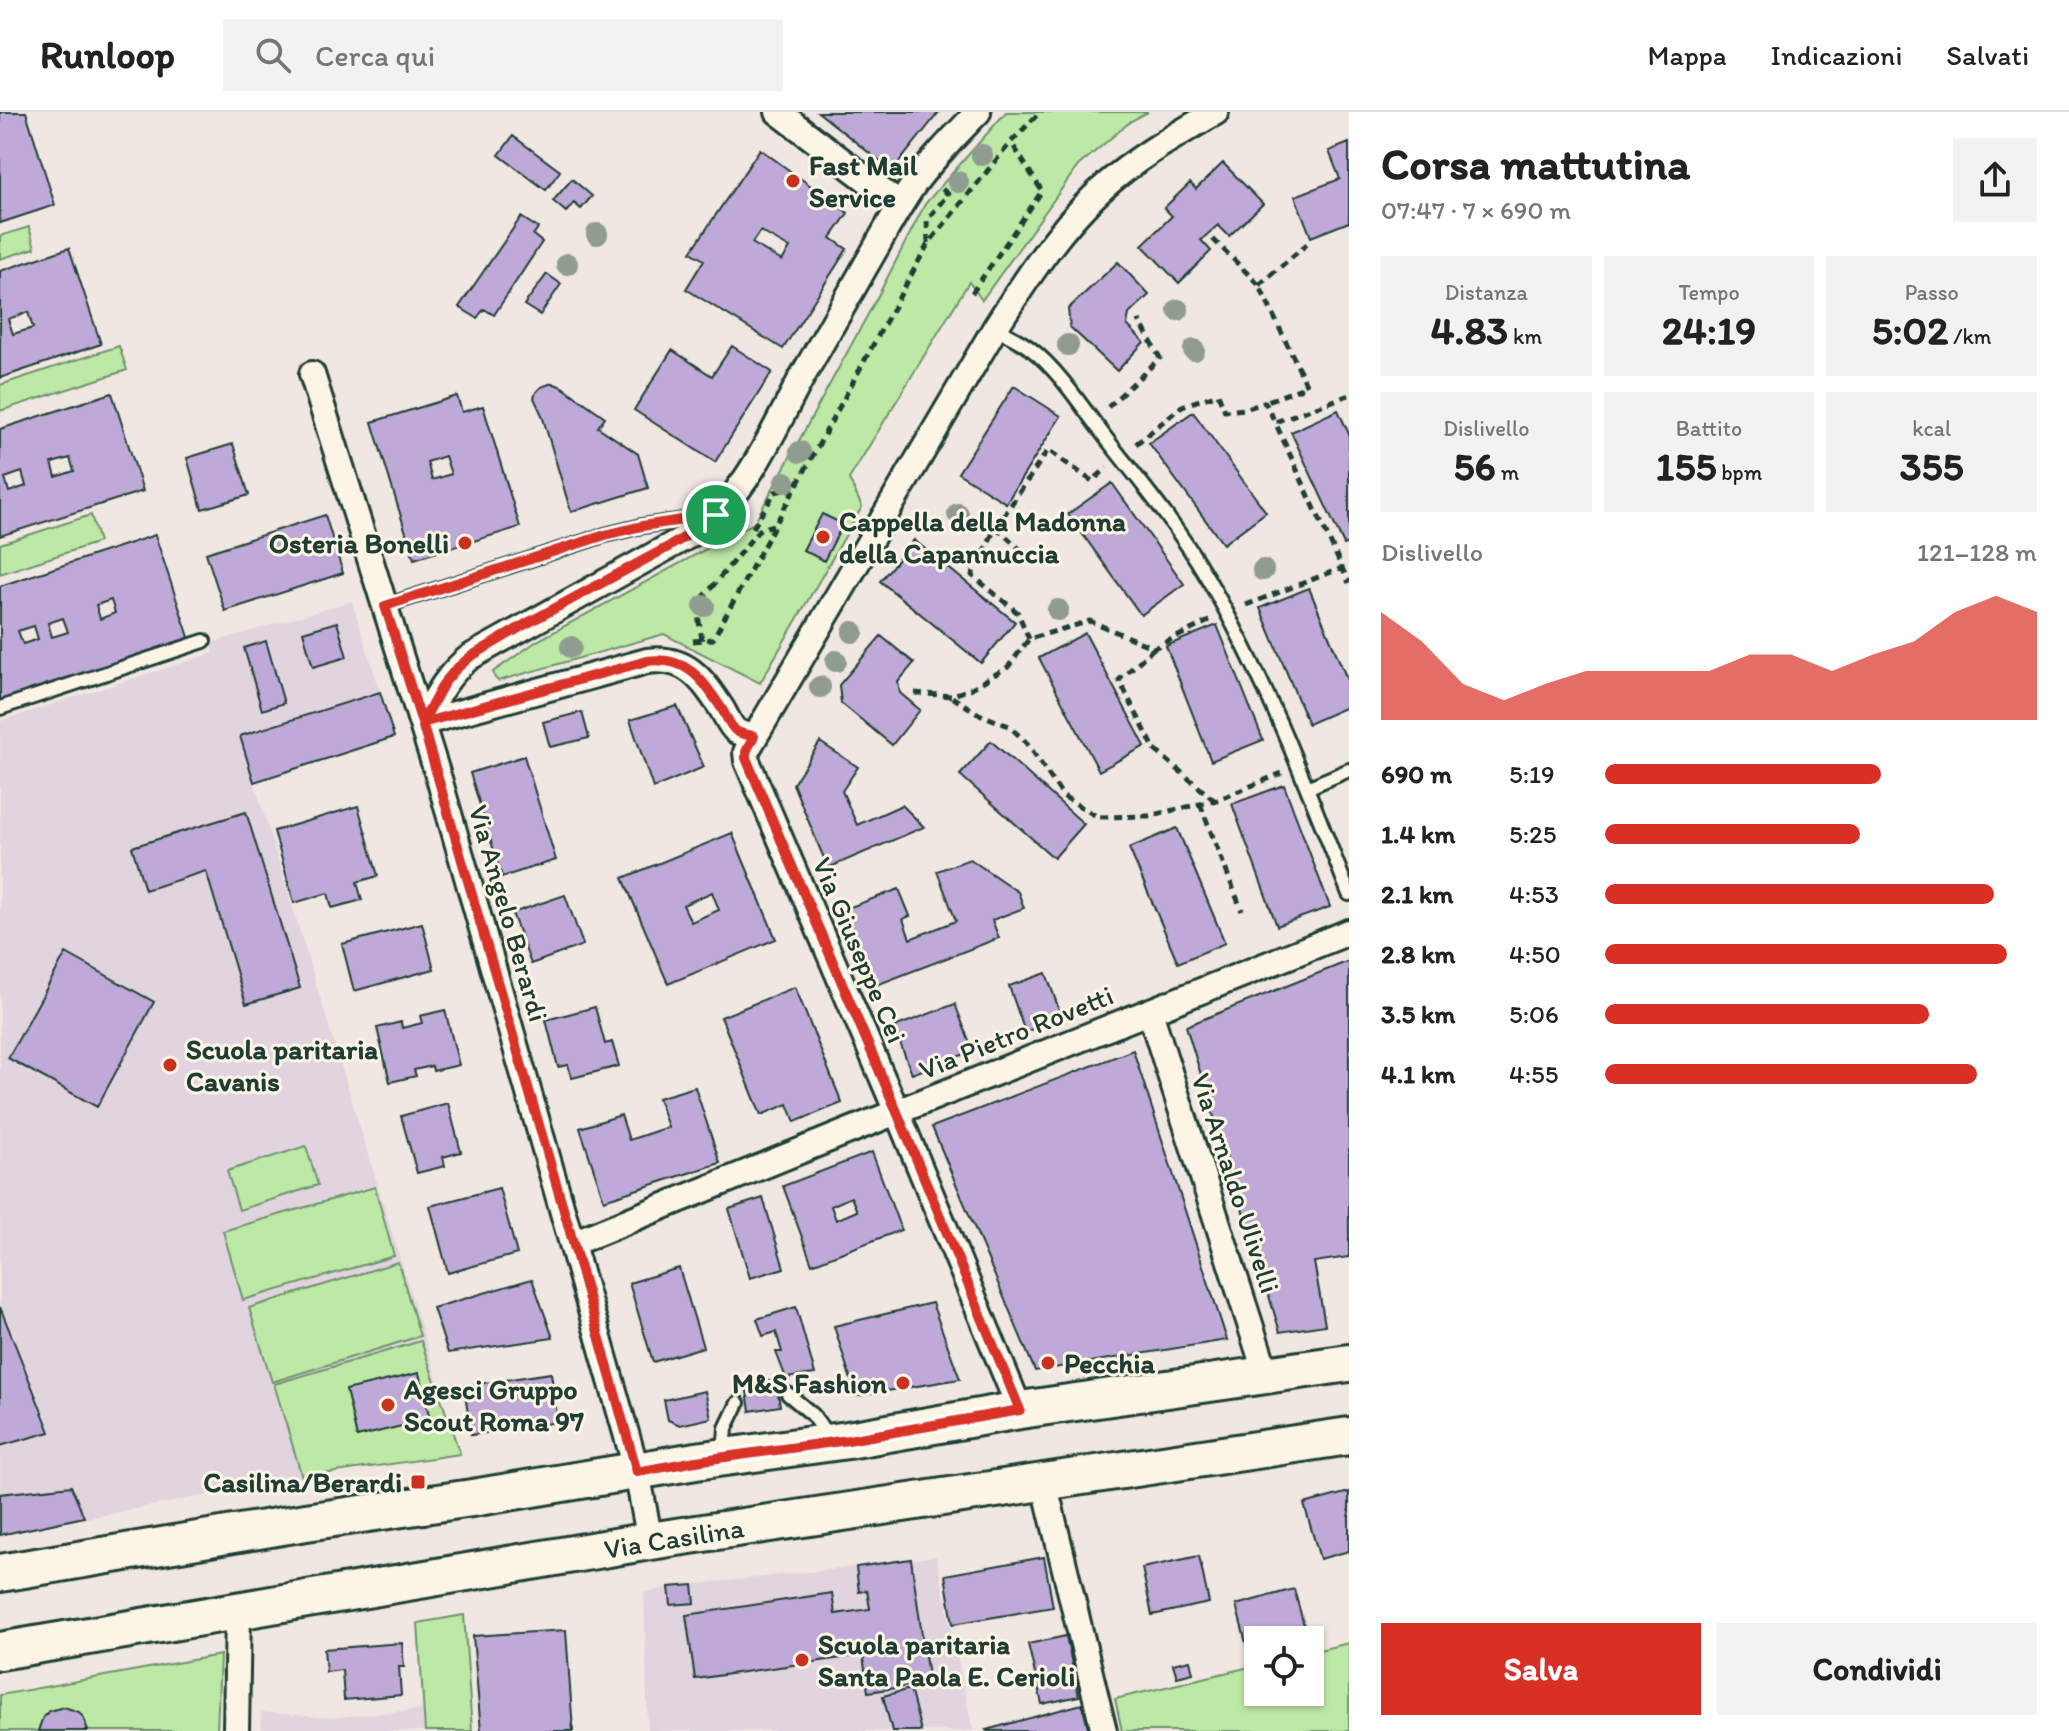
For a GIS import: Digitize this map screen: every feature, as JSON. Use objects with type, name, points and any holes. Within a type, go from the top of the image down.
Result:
[{"type":"main road","points":[[0,1573],[1020,1410],[1349,1363]]},
{"type":"main road","name":"Via Casilina","points":[[0,1651],[650,1541],[1349,1436]]},
{"type":"street","points":[[778,112],[900,205]]},
{"type":"street","points":[[422,723],[444,683],[470,657],[670,546],[716,515],[735,494],[765,447],[900,205],[920,176],[978,112]]},
{"type":"street","points":[[422,723],[647,661],[661,660],[679,663],[696,675],[735,730],[754,736],[1027,277],[1075,217],[1106,186],[1158,148],[1216,112]]},
{"type":"street","name":"Via Angelo Berardi","points":[[312,374],[422,723],[573,1243],[637,1472],[650,1541]]},
{"type":"street","name":"Via Giuseppe Cei","points":[[754,736],[746,758],[1020,1410]]},
{"type":"street","name":"Via Pietro Rovetti","points":[[573,1243],[1349,932]]},
{"type":"street","name":"Via Arnaldo Ulivelli","points":[[1150,1012],[1266,1374]]},
{"type":"street","points":[[1044,1482],[1104,1731]]},
{"type":"street","points":[[236,1731],[238,1610]]},
{"type":"lane","points":[[995,328],[1023,343],[1053,370],[1121,456],[1208,579],[1269,699],[1349,894]]},
{"type":"lane","points":[[385,606],[605,535],[716,515]]},
{"type":"lane","points":[[0,708],[204,641]]},
{"type":"lane","points":[[1307,788],[1349,770]]},
{"type":"lane","points":[[788,1394],[813,1415],[831,1442]]},
{"type":"lane","points":[[724,1458],[726,1428],[738,1403]]},
{"type":"path","points":[[691,641],[713,639],[928,244],[1011,142],[1040,112]]},
{"type":"path","points":[[972,293],[1042,191],[1011,142]]},
{"type":"path","points":[[928,244],[927,220],[948,194],[940,187]]},
{"type":"path","points":[[1029,639],[1018,613],[972,575],[996,527],[1048,450],[1092,481],[1182,406],[1218,394],[1225,411],[1246,409],[1307,386],[1259,285],[1213,239]]},
{"type":"path","points":[[1259,285],[1307,244]]},
{"type":"path","points":[[1093,421],[1160,358],[1139,320]]},
{"type":"path","points":[[1275,422],[1349,395]]},
{"type":"path","points":[[1265,402],[1349,583]]},
{"type":"path","points":[[753,528],[775,492],[795,488]]},
{"type":"path","points":[[702,640],[698,604],[759,530],[775,524]]},
{"type":"path","points":[[996,527],[1036,564]]},
{"type":"path","points":[[1215,801],[1155,750],[1119,680],[1154,648],[1227,613],[1342,568]]},
{"type":"path","points":[[915,693],[951,696],[970,689],[1008,667],[1029,639],[1090,621],[1154,648]]},
{"type":"path","points":[[951,696],[979,714],[1009,726],[1027,743],[1063,796],[1098,817],[1148,816],[1215,801],[1298,766]]},
{"type":"path","points":[[1200,804],[1242,911]]},
{"type":"shaded area","name":"Scuola paritaria Cavanis","points":[[352,601],[380,692],[240,736],[460,1454],[302,1477],[0,1535],[0,721],[214,653],[211,643]]},
{"type":"shaded area","name":"Scuola paritaria Santa Paola E. Cerioli","points":[[936,1556],[973,1731],[648,1731],[644,1593],[669,1587]]},
{"type":"shaded area","points":[[424,1709],[425,1731],[262,1731],[261,1712],[329,1718]]},
{"type":"green space","points":[[1006,112],[1148,112],[1131,121],[1078,166],[982,300],[969,282],[849,479],[862,507],[760,683],[664,634],[498,681],[493,672],[537,641],[754,523],[925,204]]},
{"type":"green space","points":[[29,227],[35,248],[0,259],[0,236]]},
{"type":"green space","points":[[119,346],[127,370],[0,411],[0,385]]},
{"type":"green space","points":[[91,515],[99,542],[0,574],[0,544]]},
{"type":"green space","points":[[306,1146],[318,1185],[239,1210],[227,1171]]},
{"type":"green space","points":[[375,1187],[394,1256],[243,1300],[223,1231]]},
{"type":"green space","points":[[398,1262],[420,1336],[272,1382],[249,1308]]},
{"type":"green space","points":[[421,1341],[460,1454],[302,1477],[274,1384]]},
{"type":"green space","points":[[464,1615],[472,1731],[425,1731],[418,1623]]},
{"type":"green space","points":[[1349,1643],[1349,1731],[1122,1731],[1115,1699],[1244,1668],[1244,1706],[1324,1706],[1324,1649]]},
{"type":"green space","points":[[220,1655],[217,1731],[0,1731],[0,1695]]},
{"type":"building","points":[[0,112],[26,112],[55,205],[0,223]]},
{"type":"building","points":[[818,112],[939,112],[892,171]]},
{"type":"building","points":[[513,136],[560,171],[546,190],[499,155]]},
{"type":"building","points":[[1349,143],[1349,222],[1311,237],[1295,196],[1340,179],[1329,151]]},
{"type":"building","points":[[760,149],[848,213],[831,238],[847,249],[783,349],[686,289],[704,260],[691,252]],"holes":[[[760,231],[790,248],[782,261],[752,243]]]},
{"type":"building","points":[[1223,163],[1263,204],[1229,236],[1218,225],[1201,240],[1211,251],[1179,283],[1142,245],[1172,216],[1164,208],[1190,183],[1196,189]]},
{"type":"building","points":[[572,179],[592,196],[581,209],[574,203],[566,212],[553,201]]},
{"type":"building","points":[[521,217],[538,228],[533,235],[542,242],[494,315],[484,309],[477,318],[459,307]]},
{"type":"building","points":[[69,248],[101,344],[0,378],[0,271]],"holes":[[[28,312],[33,328],[13,334],[8,319]]]},
{"type":"building","points":[[1118,262],[1149,295],[1129,314],[1127,325],[1144,342],[1117,371],[1070,327],[1068,309]]},
{"type":"building","points":[[547,274],[561,284],[540,315],[524,305]]},
{"type":"building","points":[[732,346],[772,372],[715,462],[634,410],[672,350],[712,376]]},
{"type":"building","points":[[552,383],[605,417],[598,427],[638,454],[648,488],[571,512],[534,398],[541,387]]},
{"type":"building","points":[[1014,386],[1061,416],[1006,503],[958,473]]},
{"type":"building","points":[[112,393],[143,491],[0,536],[0,429]],"holes":[[[70,458],[74,471],[56,477],[52,463]],[[22,472],[26,486],[9,492],[5,478]]]},
{"type":"building","points":[[457,396],[462,412],[483,406],[520,527],[414,559],[372,422]],"holes":[[[445,456],[451,474],[432,480],[427,462]]]},
{"type":"building","points":[[1338,410],[1349,434],[1349,542],[1344,545],[1291,432]]},
{"type":"building","points":[[1193,412],[1266,512],[1223,544],[1149,443]]},
{"type":"building","points":[[233,444],[249,495],[202,509],[187,458]]},
{"type":"building","points":[[1112,483],[1184,584],[1141,615],[1068,514]]},
{"type":"building","name":"Cappella della Madonna della Capannuccia","points":[[822,514],[843,524],[824,561],[803,550]]},
{"type":"building","points":[[325,515],[343,573],[225,611],[206,553]]},
{"type":"building","points":[[155,535],[190,640],[0,702],[0,586]],"holes":[[[111,600],[115,613],[100,619],[96,605]],[[63,618],[68,632],[52,637],[48,623]],[[34,626],[38,639],[23,644],[18,631]]]},
{"type":"building","points":[[914,540],[1015,622],[981,663],[880,581]]},
{"type":"building","points":[[1309,588],[1349,684],[1349,706],[1308,724],[1260,608]]},
{"type":"building","points":[[337,622],[347,657],[313,667],[303,632]]},
{"type":"building","points":[[1217,625],[1263,740],[1211,761],[1166,646]]},
{"type":"building","points":[[1085,633],[1145,746],[1099,771],[1039,658]]},
{"type":"building","points":[[881,636],[914,663],[898,682],[900,693],[920,710],[892,745],[841,703],[839,685]]},
{"type":"building","points":[[266,641],[284,703],[262,710],[244,648]]},
{"type":"building","points":[[380,692],[394,737],[254,782],[240,736]]},
{"type":"building","points":[[677,706],[704,767],[653,788],[630,720]]},
{"type":"building","points":[[582,712],[589,738],[550,747],[543,722]]},
{"type":"building","points":[[991,741],[1084,824],[1054,858],[960,775]]},
{"type":"building","points":[[820,742],[858,767],[842,791],[857,825],[902,805],[924,827],[828,868],[793,784]]},
{"type":"building","points":[[524,756],[556,860],[502,877],[470,773]]},
{"type":"building","points":[[1284,785],[1330,907],[1277,926],[1232,804]]},
{"type":"building","points":[[358,806],[378,876],[357,882],[362,900],[332,908],[328,893],[294,903],[274,831]]},
{"type":"building","points":[[246,812],[300,988],[246,1004],[206,871],[145,890],[132,847]]},
{"type":"building","points":[[1177,828],[1225,943],[1178,963],[1129,848]]},
{"type":"building","points":[[732,833],[776,939],[668,984],[623,878]],"holes":[[[712,892],[719,910],[691,922],[683,905]]]},
{"type":"building","points":[[970,859],[1018,892],[1024,908],[992,920],[999,938],[874,986],[845,909],[899,889],[910,916],[903,919],[910,939],[956,921],[937,871]]},
{"type":"building","points":[[565,895],[583,945],[531,964],[512,913]]},
{"type":"building","points":[[422,923],[434,969],[354,991],[342,944]]},
{"type":"building","points":[[66,953],[154,1002],[97,1107],[8,1058]]},
{"type":"building","points":[[1349,961],[1349,1257],[1314,1262],[1325,1325],[1280,1332],[1186,1026]]},
{"type":"building","points":[[1046,973],[1062,1018],[1025,1032],[1009,986]]},
{"type":"building","points":[[795,987],[842,1103],[795,1122],[788,1104],[761,1115],[721,1017]]},
{"type":"building","points":[[955,1004],[973,1051],[912,1074],[894,1027]]},
{"type":"building","points":[[595,1007],[605,1044],[612,1042],[619,1066],[572,1078],[568,1065],[558,1067],[546,1020]]},
{"type":"building","points":[[445,1010],[459,1065],[433,1071],[432,1066],[414,1070],[416,1076],[390,1082],[377,1028],[401,1022],[402,1028],[422,1023],[420,1016]]},
{"type":"building","points":[[1133,1050],[1227,1340],[1035,1371],[932,1127]]},
{"type":"building","points":[[695,1087],[720,1163],[604,1200],[580,1128],[621,1115],[629,1140],[668,1127],[658,1098]]},
{"type":"building","points":[[448,1103],[461,1152],[443,1157],[445,1166],[417,1173],[401,1116]]},
{"type":"building","points":[[872,1152],[901,1230],[812,1264],[783,1186]],"holes":[[[851,1197],[857,1211],[836,1220],[831,1206]]]},
{"type":"building","points":[[499,1188],[517,1254],[448,1273],[430,1206]]},
{"type":"building","points":[[763,1198],[784,1268],[750,1278],[729,1209]]},
{"type":"building","points":[[679,1268],[703,1347],[653,1362],[629,1283]]},
{"type":"building","points":[[532,1279],[553,1338],[448,1353],[433,1308]]},
{"type":"building","points":[[932,1303],[960,1379],[856,1396],[834,1326]]},
{"type":"building","points":[[0,1307],[50,1432],[0,1446]]},
{"type":"building","points":[[796,1307],[815,1374],[786,1378],[776,1352],[782,1352],[776,1332],[763,1336],[757,1319]]},
{"type":"building","name":"Agesci Gruppo Scout Roma 97","points":[[419,1373],[430,1419],[357,1437],[346,1390]]},
{"type":"building","points":[[551,1373],[558,1422],[471,1435],[464,1386]]},
{"type":"building","points":[[776,1380],[780,1406],[750,1411],[746,1385]]},
{"type":"building","points":[[705,1391],[711,1418],[680,1425],[668,1420],[664,1400]]},
{"type":"building","points":[[71,1486],[84,1517],[0,1535],[0,1494]]},
{"type":"building","points":[[1349,1492],[1349,1551],[1320,1559],[1304,1504]]},
{"type":"building","points":[[1199,1556],[1209,1603],[1152,1615],[1142,1568]]},
{"type":"building","points":[[1044,1557],[1053,1607],[953,1624],[945,1575]]},
{"type":"building","name":"Scuola paritaria Santa Paola E. Cerioli","points":[[911,1559],[929,1683],[868,1692],[863,1655],[695,1679],[686,1615],[832,1593],[835,1614],[870,1609],[867,1590],[859,1592],[856,1567]]},
{"type":"building","points":[[693,1585],[695,1603],[671,1605],[669,1587]]},
{"type":"building","points":[[1294,1589],[1304,1626],[1244,1626],[1244,1635],[1236,1605]]},
{"type":"building","points":[[566,1630],[573,1731],[481,1731],[473,1636]]},
{"type":"building","points":[[1066,1636],[1079,1696],[1042,1704],[1028,1644]]},
{"type":"building","points":[[402,1643],[404,1667],[399,1667],[401,1695],[344,1700],[342,1670],[326,1672],[324,1649]]},
{"type":"building","points":[[1190,1660],[1193,1673],[1177,1677],[1173,1664]]},
{"type":"building","points":[[910,1689],[921,1731],[892,1731],[883,1696]]},
{"type":"building","points":[[1082,1704],[1089,1731],[986,1730]]},
{"type":"building","points":[[64,1707],[79,1712],[88,1731],[38,1731],[49,1711]]},
{"type":"place","name":"Fast Mail Service","points":[[793,181]]},
{"type":"place","name":"Cappella della Madonna della Capannuccia","points":[[823,537]]},
{"type":"place","name":"Osteria Bonelli","points":[[465,543]]},
{"type":"place","name":"Scuola paritaria Cavanis","points":[[170,1065]]},
{"type":"place","name":"Pecchia","points":[[1048,1363]]},
{"type":"place","name":"M&S Fashion","points":[[903,1383]]},
{"type":"place","name":"Agesci Gruppo Scout Roma 97","points":[[388,1405]]},
{"type":"place","name":"Casilina/Berardi","points":[[418,1482]]},
{"type":"place","name":"Scuola paritaria Santa Paola E. Cerioli","points":[[802,1660]]},
{"type":"route","points":[[716,515],[605,535],[385,606],[422,723],[647,661],[661,660],[679,663],[696,675],[735,730],[754,736],[746,758],[1020,1410],[637,1472],[422,723],[444,683],[470,657],[670,546],[716,515]]}]
